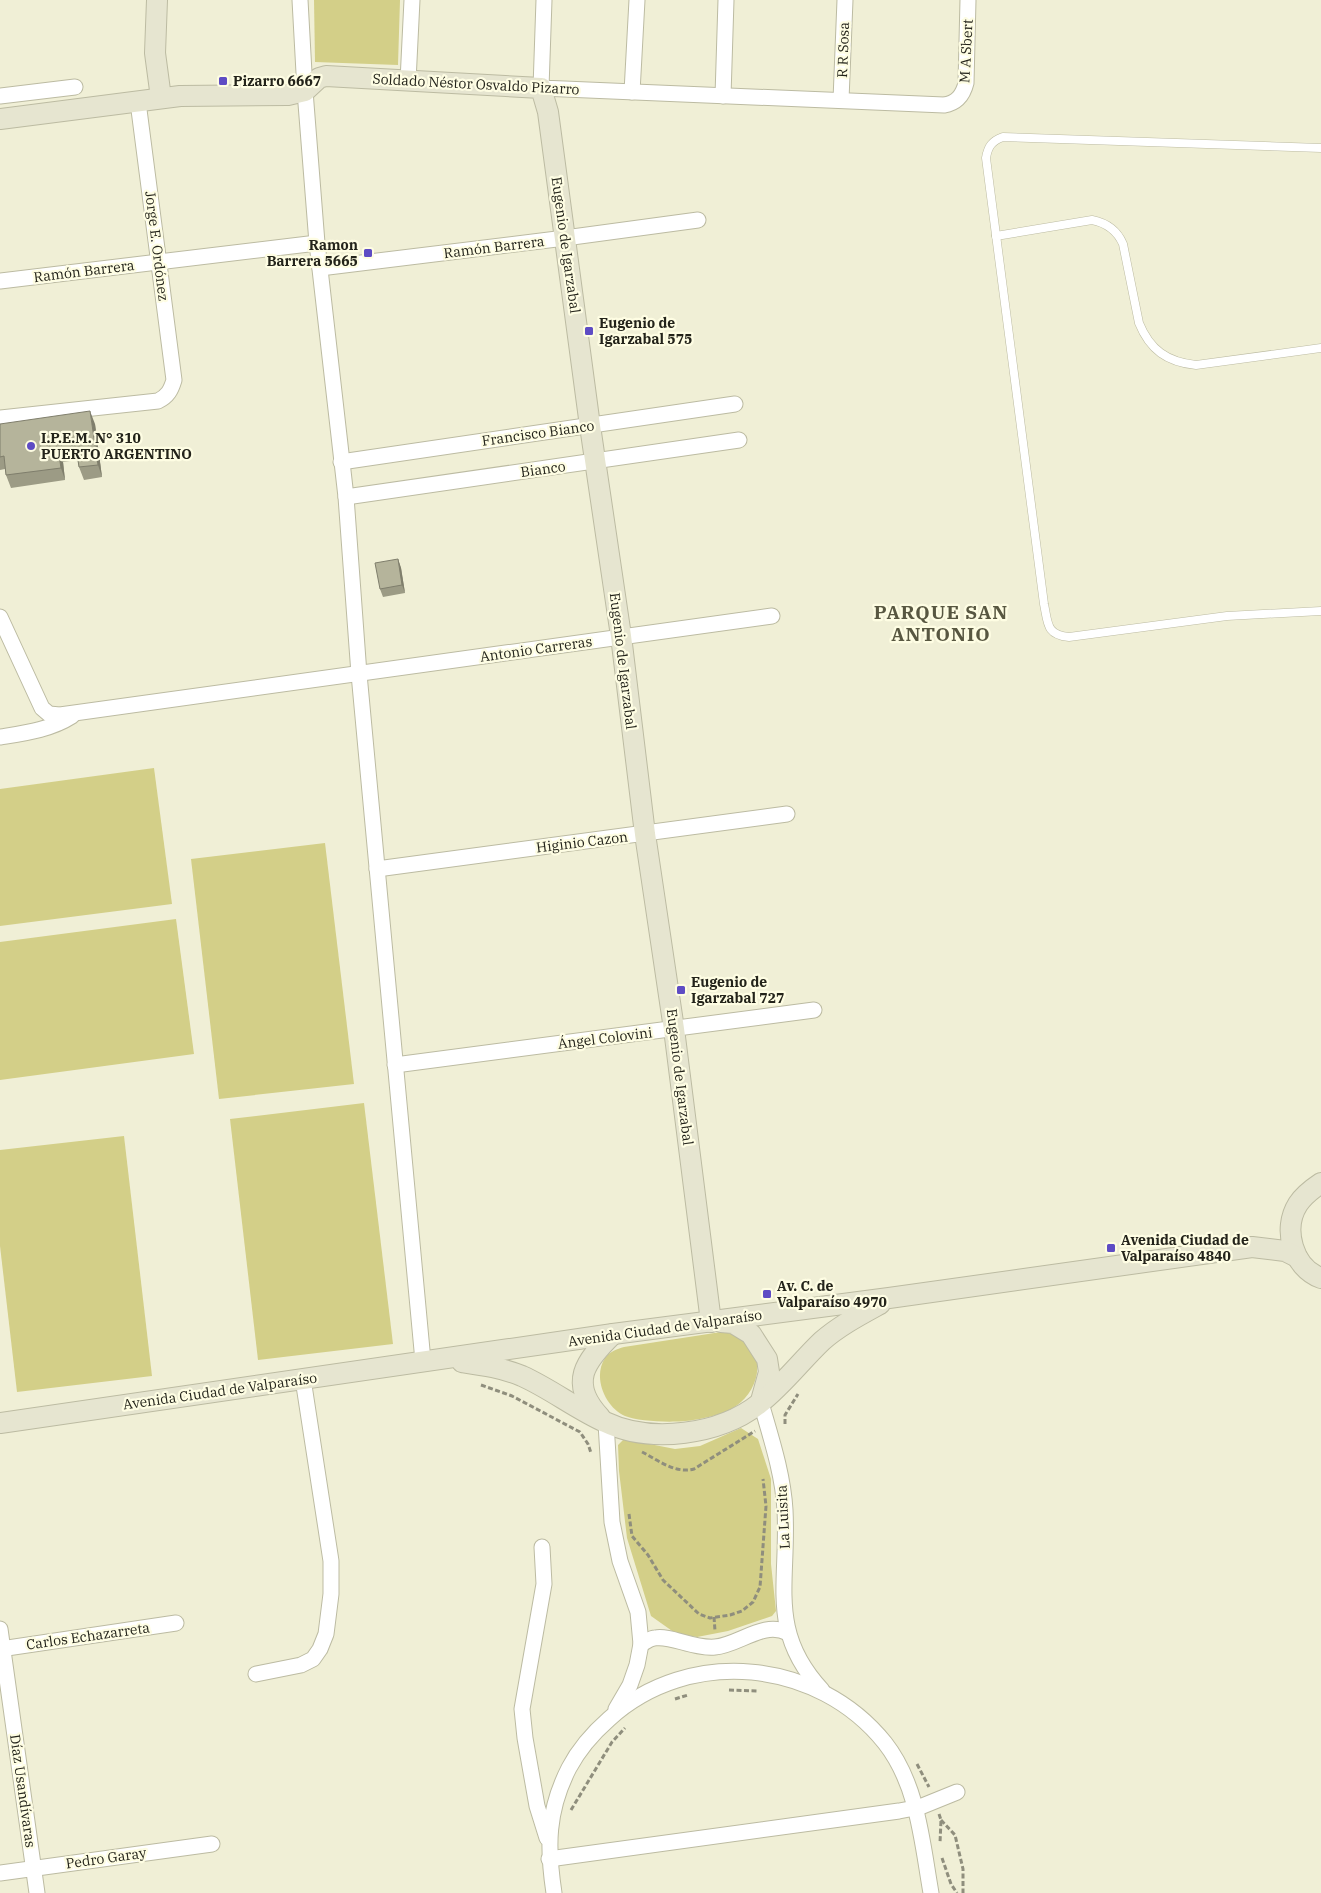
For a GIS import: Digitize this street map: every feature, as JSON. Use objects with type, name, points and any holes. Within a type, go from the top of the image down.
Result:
[{"type":"main road","points":[[157,0],[155,53],[161,98]]},
{"type":"main road","name":"Soldado Néstor Osvaldo Pizarro","points":[[0,119],[180,96],[288,95],[305,91],[319,78],[326,76],[541,88]]},
{"type":"main road","name":"Eugenio de Igarzabal","points":[[541,88],[548,112],[590,426],[621,636],[645,834],[674,1029],[711,1322]]},
{"type":"main road","points":[[1321,1183],[1307,1192],[1297,1206],[1291,1221],[1291,1240],[1297,1257],[1305,1267],[1321,1278]]},
{"type":"main road","name":"Avenida Ciudad de Valparaíso","points":[[1252,1247],[1270,1238],[1291,1221]]},
{"type":"main road","name":"Avenida Ciudad de Valparaíso","points":[[0,1423],[612,1334],[890,1298],[1252,1247],[1278,1250],[1297,1257]]},
{"type":"main road","name":"Avenida Ciudad de Valparaíso","points":[[432,1360],[488,1366],[520,1375],[606,1423],[653,1433],[688,1433],[714,1428],[740,1416],[761,1403],[823,1340],[849,1321],[890,1298]]},
{"type":"main road","points":[[711,1322],[733,1323],[751,1334],[761,1349],[767,1359],[769,1372],[761,1403]]},
{"type":"main road","points":[[606,1423],[587,1400],[583,1384],[584,1369],[601,1345],[612,1334]]},
{"type":"street","points":[[300,0],[317,243],[346,498],[359,674],[395,1065],[432,1360]]},
{"type":"street","points":[[408,81],[412,0]]},
{"type":"street","name":"Eugenio de Igarzabal","points":[[541,88],[544,0]]},
{"type":"street","points":[[632,92],[637,0]]},
{"type":"street","points":[[723,96],[726,0]]},
{"type":"street","name":"R R Sosa","points":[[841,100],[845,0]]},
{"type":"street","name":"M A Sbert","points":[[957,100],[964,92],[966,83],[968,0]]},
{"type":"street","points":[[0,96],[75,87]]},
{"type":"street","name":"Soldado Néstor Osvaldo Pizarro","points":[[541,88],[944,105],[957,100]]},
{"type":"street","name":"Jorge E. Ordónez","points":[[0,418],[158,401],[166,397],[171,390],[174,380],[138,102]]},
{"type":"street","name":"Ramón Barrera","points":[[320,268],[698,220]]},
{"type":"street","name":"Ramón Barrera","points":[[0,281],[317,243]]},
{"type":"street","name":"Francisco Bianco","points":[[341,462],[735,404]]},
{"type":"street","name":"Bianco","points":[[346,498],[739,440]]},
{"type":"street","name":"Antonio Carreras","points":[[0,618],[42,708],[49,714],[60,715],[772,616]]},
{"type":"street","points":[[0,737],[60,724],[78,713]]},
{"type":"street","name":"Higinio Cazon","points":[[377,869],[787,814]]},
{"type":"street","name":"Ángel Colovini","points":[[395,1065],[814,1010]]},
{"type":"street","points":[[256,1674],[301,1665],[313,1659],[320,1649],[326,1634],[331,1594],[331,1561],[303,1379]]},
{"type":"street","name":"La Luisita","points":[[761,1403],[780,1478],[785,1516],[783,1601],[788,1633],[794,1650],[808,1675],[826,1695]]},
{"type":"street","name":"La Luisita","points":[[606,1423],[612,1524],[620,1561],[638,1612],[641,1644],[637,1665],[630,1685],[609,1719]]},
{"type":"street","points":[[542,1547],[544,1584],[522,1709],[537,1806],[549,1852],[554,1893]]},
{"type":"street","name":"Carlos Echazarreta","points":[[1,1649],[176,1623]]},
{"type":"street","name":"Díaz Usandívaras","points":[[0,1629],[1,1649],[37,1893]]},
{"type":"street","points":[[641,1644],[656,1637],[702,1648],[716,1647],[727,1645],[764,1630],[782,1630],[788,1633]]},
{"type":"street","points":[[771,1674],[787,1668],[792,1660],[794,1650]]},
{"type":"street","points":[[637,1665],[640,1672],[646,1678],[655,1683],[666,1684]]},
{"type":"street","name":"La Luisita","points":[[549,1852],[553,1812],[569,1767],[596,1731],[628,1703],[647,1692],[692,1675],[730,1670],[771,1674],[786,1678],[826,1695],[845,1706],[865,1722],[885,1744],[905,1779],[916,1808],[931,1893]]},
{"type":"street","points":[[549,1852],[916,1808],[957,1792]]},
{"type":"street","name":"Pedro Garay","points":[[0,1873],[212,1844]]},
{"type":"lane","points":[[1321,148],[1003,137],[994,140],[987,149],[986,158],[1044,604],[1052,633],[1069,637],[1227,616],[1321,611]]},
{"type":"lane","points":[[996,236],[1092,220],[1112,228],[1120,236],[1123,244],[1139,323],[1143,332],[1149,342],[1164,356],[1179,363],[1196,365],[1321,348]]},
{"type":"path","points":[[474,1382],[512,1396],[580,1432],[588,1444],[591,1454]]},
{"type":"path","points":[[786,1430],[785,1415],[789,1406],[803,1387]]},
{"type":"path","points":[[635,1448],[679,1471],[686,1471],[694,1469],[752,1433],[784,1422]]},
{"type":"path","points":[[752,1433],[754,1441]]},
{"type":"path","points":[[628,1508],[632,1536],[648,1556],[663,1580],[699,1614],[710,1618],[742,1611],[753,1602],[760,1587],[766,1506],[763,1472]]},
{"type":"path","points":[[765,1522],[785,1516]]},
{"type":"path","points":[[612,1524],[631,1526]]},
{"type":"path","points":[[720,1689],[762,1692]]},
{"type":"path","points":[[669,1701],[696,1693]]},
{"type":"path","points":[[566,1813],[570,1810],[612,1742],[628,1725]]},
{"type":"path","points":[[893,1757],[902,1754],[914,1758],[921,1769],[941,1820],[955,1835],[964,1869],[963,1893]]},
{"type":"path","points":[[939,1849],[941,1820]]},
{"type":"path","points":[[942,1857],[951,1884],[957,1893]]},
{"type":"shaded area","points":[[314,0],[400,0],[398,65],[315,62]]},
{"type":"shaded area","points":[[154,768],[172,904],[0,926],[0,789]]},
{"type":"shaded area","points":[[325,843],[354,1084],[219,1099],[191,859]]},
{"type":"shaded area","points":[[176,919],[194,1054],[0,1080],[0,942]]},
{"type":"shaded area","points":[[364,1103],[393,1344],[258,1360],[230,1119]]},
{"type":"shaded area","points":[[124,1136],[152,1376],[17,1392],[0,1246],[0,1150]]},
{"type":"shaded area","points":[[721,1332],[743,1338],[757,1362],[756,1379],[753,1387],[743,1401],[731,1409],[693,1420],[648,1421],[631,1418],[618,1412],[603,1392],[600,1374],[601,1366],[611,1352],[624,1347]]},
{"type":"shaded area","points":[[741,1428],[758,1439],[771,1479],[771,1564],[776,1611],[772,1616],[728,1631],[697,1637],[675,1633],[651,1616],[627,1538],[619,1471],[618,1445],[624,1439],[675,1449],[700,1446]]},
{"type":"building","name":"I.P.E.M. N° 310 PUERTO ARGENTINO","points":[[90,411],[98,465],[79,467],[76,447],[58,449],[61,468],[6,475],[4,456],[0,457],[0,424]]},
{"type":"building","points":[[398,559],[402,585],[380,589],[375,563]]},
{"type":"place","name":"Pizarro 6667","points":[[223,81]]},
{"type":"place","name":"Ramon Barrera 5665","points":[[368,253]]},
{"type":"place","name":"Eugenio de Igarzabal 575","points":[[589,331]]},
{"type":"place","name":"I.P.E.M. N° 310 PUERTO ARGENTINO","points":[[31,446]]},
{"type":"place","name":"Eugenio de Igarzabal 727","points":[[681,990]]},
{"type":"place","name":"Avenida Ciudad de Valparaíso 4840","points":[[1111,1248]]},
{"type":"place","name":"Av. C. de Valparaíso 4970","points":[[767,1294]]},
{"type":"district","name":"PARQUE SAN ANTONIO","points":[[941,623]]}]
